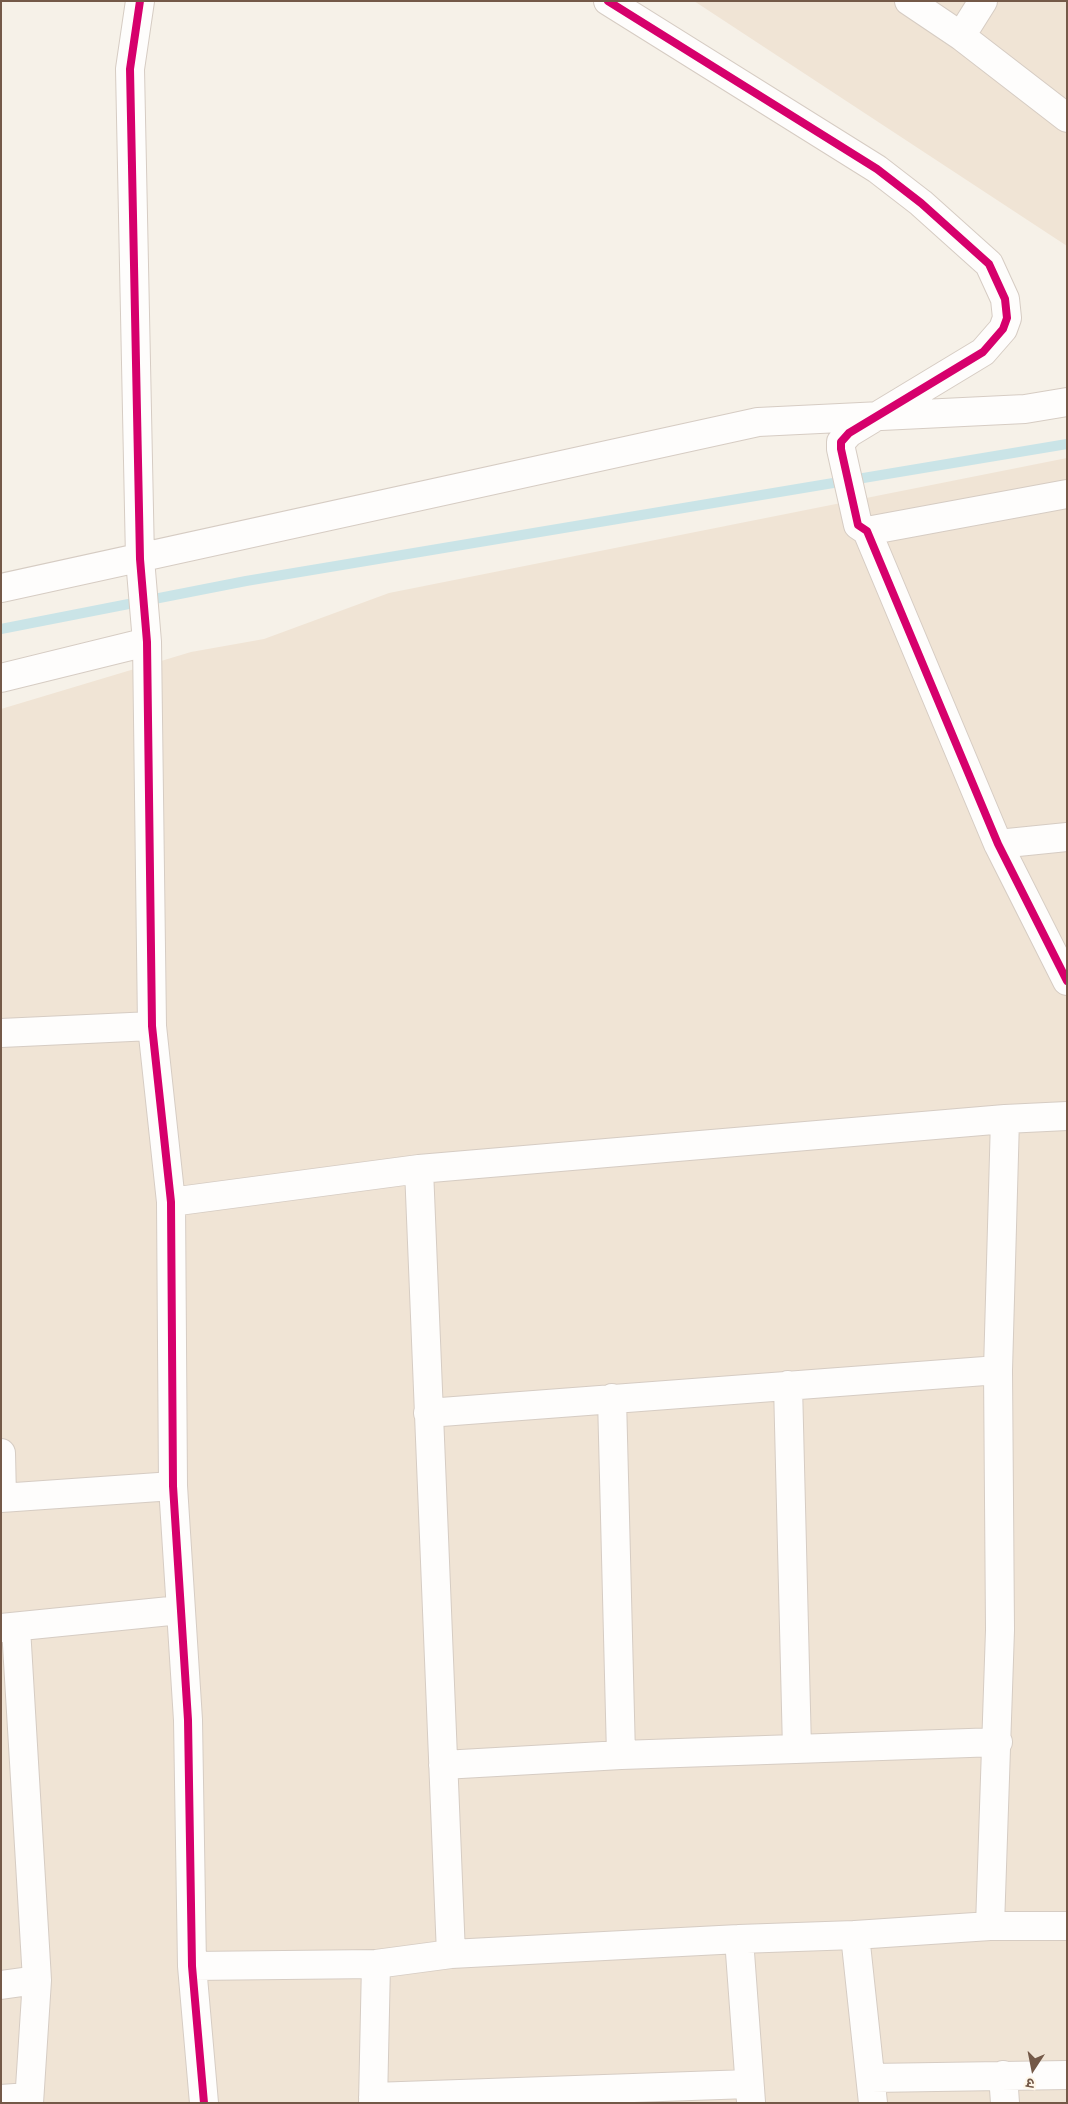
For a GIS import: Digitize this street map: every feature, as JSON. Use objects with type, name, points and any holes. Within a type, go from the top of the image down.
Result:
[{"type":"street","points":[[140,1],[130,69],[140,559],[147,642],[152,1026],[170,1202],[173,1486],[188,1720],[192,1966],[204,2103]]},
{"type":"street","points":[[608,1],[877,169],[921,202],[989,264],[1005,299],[1007,318],[1003,329],[983,352],[849,433],[841,442],[841,449],[862,528],[998,844],[1067,981]]},
{"type":"street","points":[[909,1],[961,36],[1067,118]]},
{"type":"street","points":[[961,36],[983,1]]},
{"type":"street","points":[[1,588],[758,422],[1025,409],[1067,402]]},
{"type":"street","points":[[862,528],[1067,494]]},
{"type":"street","points":[[1,678],[147,642]]},
{"type":"street","points":[[998,844],[1067,837]]},
{"type":"street","points":[[1,1033],[152,1026]]},
{"type":"street","points":[[170,1202],[419,1169],[1005,1119],[1067,1116]]},
{"type":"street","points":[[990,1926],[998,1742],[1000,1630],[998,1370],[1005,1119]]},
{"type":"street","points":[[419,1169],[451,1954]]},
{"type":"street","points":[[428,1413],[998,1370]]},
{"type":"street","points":[[788,1385],[797,1749]]},
{"type":"street","points":[[612,1398],[621,1755]]},
{"type":"street","points":[[1,1453],[2,1498],[173,1486]]},
{"type":"street","points":[[1,2099],[29,2100],[38,1980],[8,1628],[180,1610]]},
{"type":"street","points":[[443,1766],[621,1755],[998,1742]]},
{"type":"street","points":[[192,1966],[376,1964],[451,1954],[738,1939],[855,1935],[990,1926],[1067,1926]]},
{"type":"street","points":[[855,1935],[872,2091],[1003,2075],[1067,2075]]},
{"type":"street","points":[[376,1964],[373,2100],[750,2094],[738,1939]]},
{"type":"street","points":[[1,1985],[38,1980]]},
{"type":"street","points":[[1003,2075],[1005,2103]]},
{"type":"shaded area","points":[[694,1],[1067,1],[1067,246]]},
{"type":"shaded area","points":[[1067,458],[1067,2103],[1,2103],[1,709],[191,652],[264,639],[389,593]]},
{"type":"waterway","points":[[1,629],[246,581],[1067,444]]},
{"type":"cycle path","points":[[140,1],[130,69],[140,559],[147,642],[152,1026],[171,1202],[173,1486],[188,1720],[192,1966],[204,2103]]},
{"type":"cycle path","points":[[608,1],[877,169],[921,203],[989,264],[1005,299],[1007,318],[1003,329],[983,352],[849,433],[841,442],[841,449],[858,525],[867,531],[998,844],[1067,981]]}]
